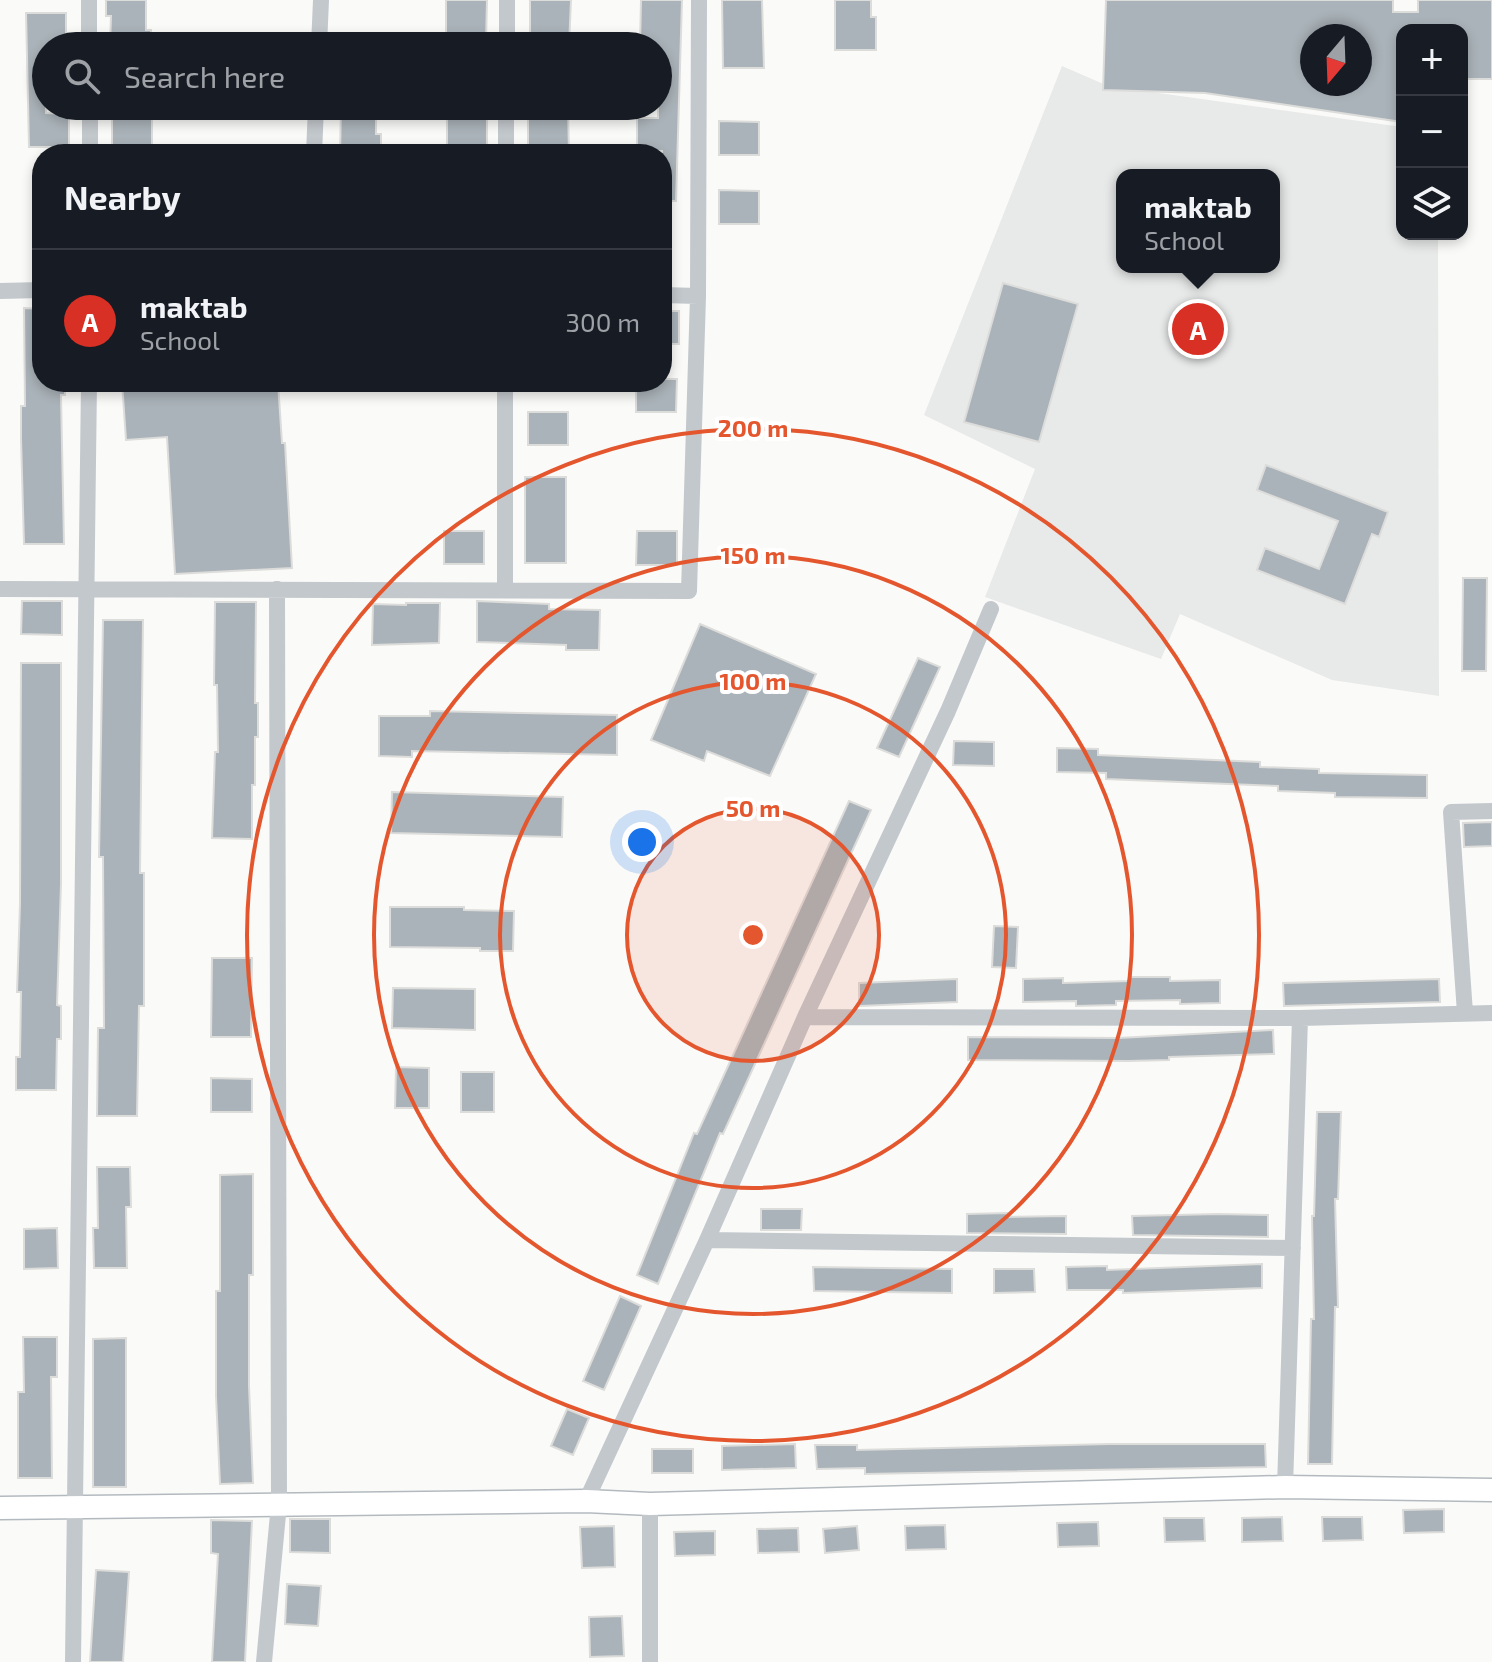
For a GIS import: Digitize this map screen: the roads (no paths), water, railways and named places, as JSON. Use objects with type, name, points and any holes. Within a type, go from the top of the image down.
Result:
[{"type":"street","points":[[89,0],[89,32]]},
{"type":"street","points":[[320,32],[321,0]]},
{"type":"street","points":[[507,0],[507,32]]},
{"type":"street","points":[[0,589],[689,591],[698,296],[699,0]]},
{"type":"street","points":[[90,120],[90,144]]},
{"type":"street","points":[[314,144],[315,120]]},
{"type":"street","points":[[506,120],[506,144]]},
{"type":"street","points":[[0,291],[32,290]]},
{"type":"street","points":[[672,295],[698,296]]},
{"type":"street","points":[[73,1662],[89,392]]},
{"type":"street","points":[[505,392],[505,590]]},
{"type":"street","points":[[264,1662],[279,1504],[277,589]]},
{"type":"street","points":[[586,1501],[707,1240],[805,1017],[948,711],[991,609]]},
{"type":"street","points":[[1465,1013],[1451,812],[1492,811]]},
{"type":"street","points":[[805,1017],[1300,1018],[1492,1013]]},
{"type":"street","points":[[1285,1487],[1300,1018]]},
{"type":"street","points":[[707,1240],[1293,1248]]},
{"type":"street","points":[[0,1508],[586,1501],[650,1504],[1285,1487],[1492,1490]]},
{"type":"street","points":[[650,1504],[650,1662]]},
{"type":"place","name":"maktab","points":[[1198,329]]}]
